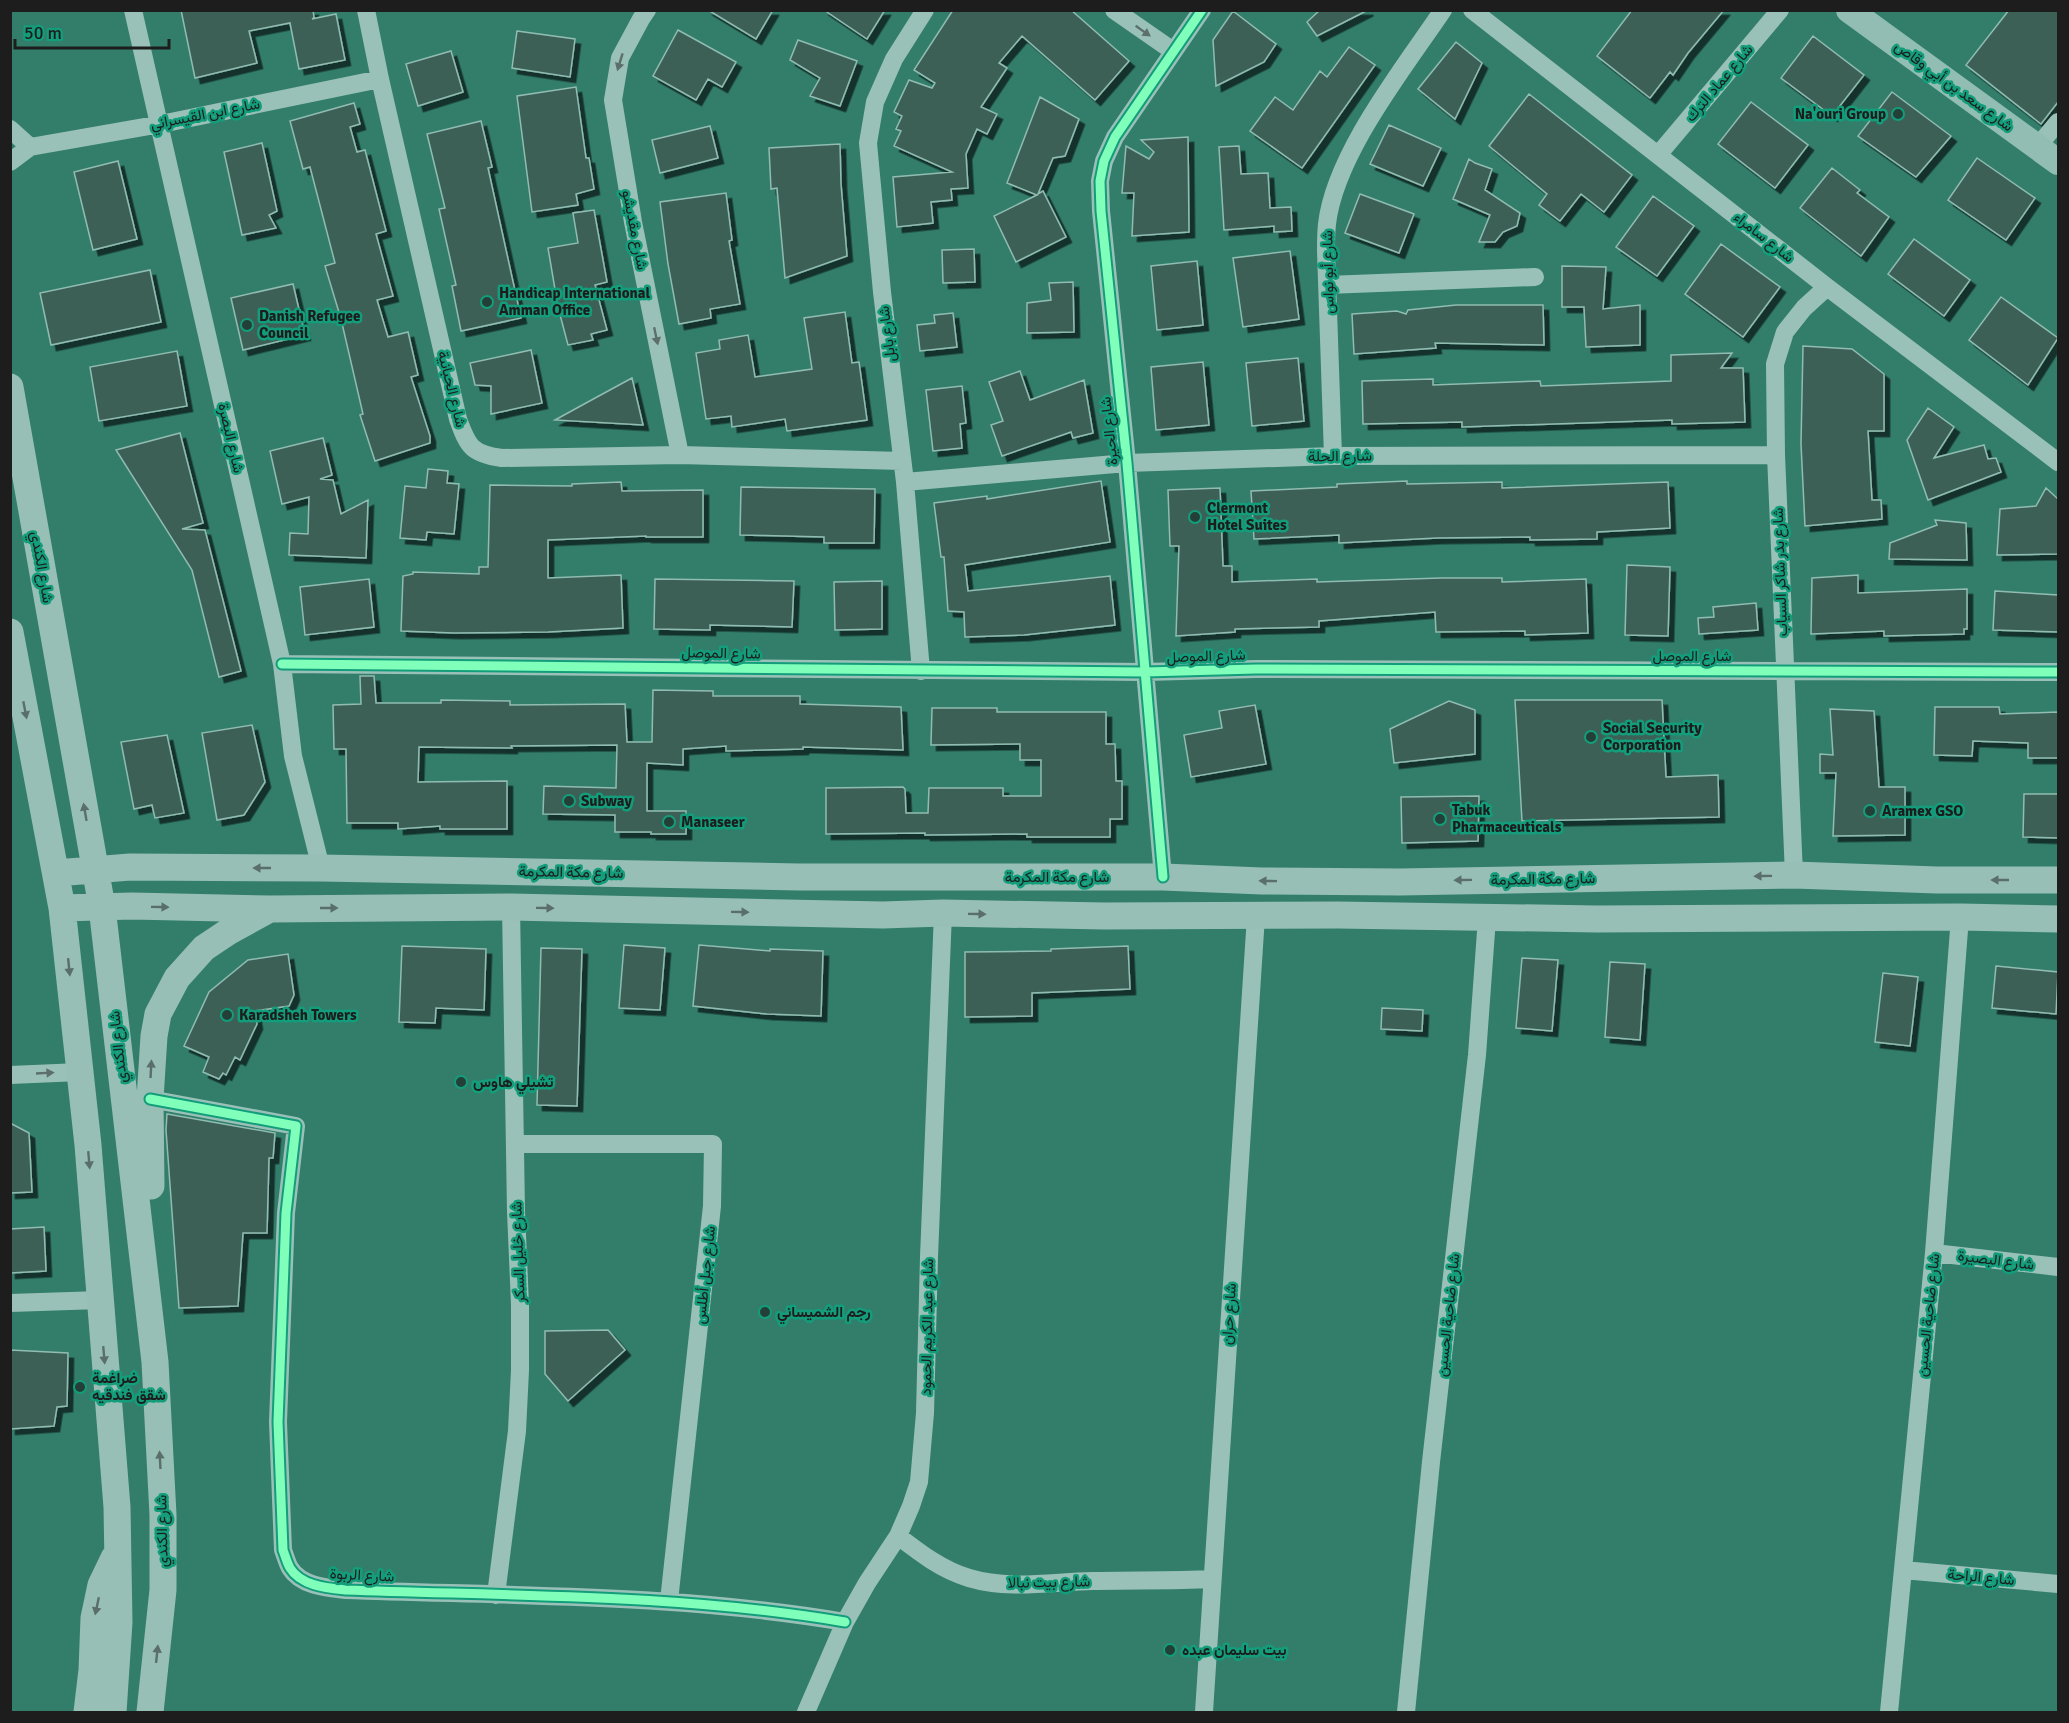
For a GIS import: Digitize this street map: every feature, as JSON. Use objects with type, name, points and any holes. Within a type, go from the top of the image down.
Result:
[{"type":"main road","name":"شارع الكندي","points":[[10,387],[102,907],[155,1362],[163,1515],[163,1590],[150,1713]]},
{"type":"main road","points":[[10,632],[62,908],[94,1205],[116,1477],[119,1622],[113,1713]]},
{"type":"main road","name":"شارع مكة المكرمة","points":[[56,873],[129,867],[321,868],[799,877],[1163,877],[1262,881],[1400,882],[1794,875],[1937,880],[2058,880]]},
{"type":"main road","points":[[62,908],[511,907],[883,915],[943,913],[1487,918],[2058,918]]},
{"type":"main road","points":[[145,1274],[151,1194],[152,1056],[156,1025],[163,1004],[177,978],[204,948],[270,909]]},
{"type":"main road","points":[[87,1713],[92,1670],[94,1618],[101,1585],[117,1552]]},
{"type":"street","name":"شارع البصرة","points":[[134,10],[282,664],[293,756],[321,868]]},
{"type":"street","name":"شارع الحبانية","points":[[366,10],[458,419],[472,448],[483,456],[502,458],[680,455],[902,461]]},
{"type":"street","name":"شارع مقديشو","points":[[647,10],[620,58],[613,100],[633,222],[680,455]]},
{"type":"street","name":"شارع بابل","points":[[921,671],[905,482],[882,292],[868,143],[875,102],[894,60],[925,10]]},
{"type":"street","points":[[1114,10],[1173,51]]},
{"type":"street","name":"شارع الحيرة","points":[[1163,877],[1128,463],[1111,320],[1100,181],[1104,161],[1115,137],[1202,10]]},
{"type":"street","name":"شارع أبو نواس","points":[[1333,456],[1327,222],[1341,175],[1353,148],[1443,10]]},
{"type":"street","name":"شارع سامراء","points":[[1472,10],[2058,462]]},
{"type":"street","name":"شارع عماد الترك","points":[[1658,155],[1780,10]]},
{"type":"street","name":"شارع سعد بن أبي وقاص","points":[[1849,10],[2052,155]]},
{"type":"street","name":"شارع ابن القيسراني","points":[[10,162],[30,147],[161,124],[380,79]]},
{"type":"street","points":[[2052,155],[2058,122]]},
{"type":"street","points":[[10,129],[30,147]]},
{"type":"street","points":[[1327,285],[1535,277]]},
{"type":"street","name":"شارع بدر شاكر السياب","points":[[1794,875],[1776,455],[1775,364],[1779,346],[1793,320],[1827,286]]},
{"type":"street","name":"شارع الحلة","points":[[905,482],[1128,463],[1333,456],[1776,455]]},
{"type":"street","name":"شارع الموصل","points":[[282,664],[921,671],[1145,672],[1256,669],[2058,672]]},
{"type":"street","name":"شارع خليل السكر","points":[[496,1595],[517,1431],[520,1370],[511,907]]},
{"type":"street","name":"شارع عبد الكريم الحمود","points":[[806,1713],[845,1622],[898,1536],[912,1506],[919,1482],[925,1413],[943,913]]},
{"type":"street","name":"شارع حران","points":[[1204,1713],[1256,916]]},
{"type":"street","name":"شارع ضاحية الحسين","points":[[1889,1713],[1934,1253],[1960,917]]},
{"type":"street","name":"شارع ضاحية الحسين","points":[[1406,1713],[1432,1451],[1477,1055],[1487,918]]},
{"type":"street","points":[[10,1075],[80,1072]]},
{"type":"street","name":"شارع الربوة","points":[[150,1099],[296,1126],[286,1213],[278,1422],[284,1550],[290,1568],[301,1579],[321,1587],[346,1590],[669,1600],[845,1622]]},
{"type":"street","name":"شارع جبل أطلس","points":[[516,1144],[713,1144],[712,1206],[669,1600]]},
{"type":"street","name":"شارع البصيرة","points":[[1934,1253],[2058,1267]]},
{"type":"street","points":[[10,1303],[100,1300]]},
{"type":"street","name":"شارع بيت نبالا","points":[[898,1536],[944,1568],[989,1583],[1020,1585],[1093,1581],[1212,1580]]},
{"type":"street","name":"شارع الراحة","points":[[1904,1570],[2058,1584]]},
{"type":"building","points":[[181,10],[313,10],[314,18],[312,19],[336,14],[345,60],[299,69],[290,23],[249,31],[257,63],[195,78]]},
{"type":"building","points":[[708,10],[773,10],[756,39]]},
{"type":"building","points":[[824,10],[885,10],[867,39]]},
{"type":"building","points":[[953,10],[1071,10],[1129,61],[1095,100],[1022,36],[999,63],[1007,68],[981,107],[997,114],[987,134],[977,129],[966,154],[968,188],[951,189],[952,200],[931,202],[933,223],[897,227],[893,177],[952,172],[894,146],[901,131],[896,129],[902,116],[894,112],[909,80],[932,88],[935,83],[914,70]]},
{"type":"building","points":[[1320,10],[1368,10],[1317,36],[1307,22]]},
{"type":"building","points":[[1632,10],[1724,10],[1673,75],[1670,72],[1650,98],[1597,56]]},
{"type":"building","points":[[2009,10],[2058,10],[2058,102],[2041,124],[1966,65]]},
{"type":"building","points":[[1233,11],[1276,44],[1264,62],[1216,86],[1213,40]]},
{"type":"building","points":[[678,30],[736,62],[722,87],[708,79],[696,100],[653,76]]},
{"type":"building","points":[[517,31],[575,39],[570,77],[512,68]]},
{"type":"building","points":[[1813,36],[1864,75],[1832,116],[1781,78]]},
{"type":"building","points":[[798,40],[857,61],[840,106],[810,96],[820,78],[790,60]]},
{"type":"building","points":[[1456,42],[1482,63],[1455,119],[1418,89]]},
{"type":"building","points":[[1349,47],[1375,65],[1302,168],[1250,131],[1275,97],[1293,110],[1320,71],[1327,77]]},
{"type":"building","points":[[451,51],[463,92],[418,106],[406,64]]},
{"type":"building","points":[[576,87],[586,158],[589,158],[594,189],[576,194],[578,205],[532,212],[517,96]]},
{"type":"building","name":"Na'ouri Group","points":[[1892,92],[1951,136],[1916,177],[1858,136]]},
{"type":"building","points":[[1529,94],[1632,175],[1604,212],[1581,194],[1560,221],[1539,205],[1547,194],[1489,146]]},
{"type":"building","points":[[1040,97],[1079,119],[1065,156],[1053,158],[1038,194],[1043,191],[1066,237],[1016,262],[994,216],[1037,195],[1007,183]]},
{"type":"building","points":[[1751,102],[1808,145],[1775,188],[1718,144]]},
{"type":"building","points":[[354,103],[360,124],[350,127],[357,152],[365,150],[386,231],[376,234],[393,296],[377,300],[388,337],[408,332],[418,375],[411,377],[430,436],[430,443],[375,461],[360,415],[363,414],[341,319],[325,266],[335,263],[310,167],[303,169],[290,121]]},
{"type":"building","points":[[481,121],[492,167],[488,168],[521,318],[461,331],[452,286],[456,285],[439,209],[445,208],[427,134]]},
{"type":"building","points":[[1389,125],[1441,148],[1423,186],[1370,164]]},
{"type":"building","points":[[710,126],[718,158],[660,173],[652,140]]},
{"type":"building","points":[[1188,137],[1189,232],[1132,236],[1134,193],[1122,193],[1126,146],[1149,159],[1154,152],[1141,140]]},
{"type":"building","points":[[262,143],[277,211],[269,215],[276,228],[242,235],[224,152]]},
{"type":"building","points":[[840,144],[847,256],[785,278],[777,188],[771,189],[769,148]]},
{"type":"building","points":[[1239,146],[1241,174],[1268,173],[1270,208],[1291,207],[1292,231],[1274,232],[1274,226],[1224,230],[1219,147]]},
{"type":"building","points":[[1977,158],[2035,198],[2006,240],[1948,200]]},
{"type":"building","points":[[1469,159],[1492,169],[1485,190],[1520,213],[1517,226],[1503,232],[1495,242],[1479,242],[1490,215],[1453,199]]},
{"type":"building","points":[[118,161],[137,239],[93,250],[74,172]]},
{"type":"building","points":[[1832,168],[1860,190],[1857,193],[1889,217],[1861,256],[1800,208]]},
{"type":"building","points":[[726,193],[732,240],[729,241],[740,304],[710,309],[711,318],[679,324],[660,202]]},
{"type":"building","points":[[1360,194],[1414,214],[1399,253],[1345,233]]},
{"type":"building","points":[[1653,196],[1694,226],[1657,276],[1616,247]]},
{"type":"building","points":[[594,210],[607,282],[595,285],[607,330],[591,334],[593,340],[568,345],[558,307],[548,248],[578,243],[573,213]]},
{"type":"building","points":[[1914,239],[1970,280],[1944,316],[1888,274]]},
{"type":"building","points":[[1721,244],[1780,287],[1743,337],[1685,294]]},
{"type":"building","points":[[974,249],[975,282],[943,283],[942,250]]},
{"type":"building","points":[[1290,251],[1299,319],[1243,327],[1233,258]]},
{"type":"building","points":[[1197,261],[1203,325],[1157,330],[1151,266]]},
{"type":"building","points":[[1562,266],[1606,267],[1603,309],[1640,305],[1640,345],[1586,347],[1584,307],[1562,307]]},
{"type":"building","points":[[150,270],[161,322],[51,345],[40,293]]},
{"type":"building","points":[[1073,282],[1074,332],[1027,333],[1027,303],[1051,300],[1049,283]]},
{"type":"building","points":[[293,284],[305,335],[243,350],[231,298]]},
{"type":"building","points":[[2001,297],[2058,338],[2028,385],[1969,340]]},
{"type":"building","points":[[1456,305],[1543,305],[1544,345],[1435,343],[1436,348],[1354,354],[1352,314],[1397,311],[1406,314],[1408,310]]},
{"type":"building","points":[[845,312],[852,363],[859,362],[867,420],[787,431],[785,419],[732,427],[731,416],[706,419],[696,353],[720,349],[719,340],[748,335],[755,377],[812,369],[804,318]]},
{"type":"building","points":[[953,313],[957,347],[920,351],[917,325],[935,323],[934,315]]},
{"type":"building","points":[[1803,346],[1852,349],[1884,374],[1884,431],[1868,431],[1872,500],[1881,500],[1882,519],[1805,526],[1801,444]]},
{"type":"building","points":[[531,350],[542,403],[491,414],[491,386],[475,385],[470,363]]},
{"type":"building","points":[[177,351],[187,406],[99,421],[90,367]]},
{"type":"building","points":[[1732,353],[1721,368],[1743,368],[1745,422],[1672,424],[1672,420],[1462,427],[1462,422],[1363,424],[1362,381],[1433,379],[1433,385],[1540,381],[1541,386],[1671,381],[1671,355]]},
{"type":"building","points":[[1298,358],[1304,421],[1252,426],[1246,363]]},
{"type":"building","points":[[1203,362],[1209,425],[1156,430],[1151,367]]},
{"type":"building","points":[[1020,371],[1030,400],[1084,380],[1093,433],[1073,438],[1071,432],[1002,456],[991,425],[1003,421],[989,382]]},
{"type":"building","points":[[632,378],[643,425],[555,420],[597,397]]},
{"type":"building","points":[[962,386],[966,423],[960,424],[962,448],[933,451],[926,390]]},
{"type":"building","points":[[1928,408],[1954,427],[1934,458],[1984,445],[1988,459],[1996,458],[2001,472],[1928,500],[1907,440]]},
{"type":"building","points":[[180,433],[203,523],[182,529],[205,530],[241,671],[219,677],[192,570],[116,450]]},
{"type":"building","points":[[323,438],[332,475],[320,479],[333,480],[341,514],[368,500],[366,558],[289,555],[290,533],[308,534],[309,497],[282,504],[270,451]]},
{"type":"building","points":[[428,469],[448,471],[447,483],[459,484],[454,534],[427,532],[426,540],[400,538],[405,486],[426,488]]},
{"type":"building","points":[[1101,481],[1110,542],[965,565],[968,591],[1110,576],[1115,625],[1024,635],[965,637],[964,612],[948,611],[944,557],[941,557],[934,503],[987,496],[987,499]]},
{"type":"building","points":[[1407,481],[1407,484],[1502,482],[1502,488],[1668,482],[1670,528],[1597,532],[1597,539],[1437,538],[1339,543],[1339,535],[1254,539],[1251,491]]},
{"type":"building","points":[[621,482],[622,491],[703,490],[703,537],[646,536],[548,540],[548,578],[621,575],[623,628],[548,632],[401,631],[403,576],[413,574],[413,572],[479,574],[479,567],[488,567],[490,485],[572,486],[572,484]]},
{"type":"building","points":[[741,487],[875,489],[874,543],[824,543],[824,537],[740,535]]},
{"type":"building","points":[[1220,488],[1223,566],[1232,566],[1232,582],[1502,578],[1502,582],[1586,579],[1588,633],[1525,635],[1525,631],[1436,632],[1435,612],[1319,621],[1319,627],[1235,629],[1235,632],[1176,636],[1179,546],[1170,546],[1168,490]]},
{"type":"building","points":[[2046,488],[2058,499],[2058,554],[1997,555],[2000,509],[2036,506]]},
{"type":"building","points":[[1935,520],[1966,523],[1967,560],[1889,559],[1890,543],[1937,525]]},
{"type":"building","points":[[1627,565],[1670,567],[1668,636],[1625,635]]},
{"type":"building","points":[[1858,575],[1858,593],[1967,589],[1967,629],[1964,629],[1964,634],[1884,636],[1884,631],[1811,634],[1812,578]]},
{"type":"building","points":[[369,579],[374,627],[305,635],[300,587]]},
{"type":"building","points":[[655,579],[794,581],[792,627],[710,625],[710,630],[654,629]]},
{"type":"building","points":[[882,581],[882,629],[835,630],[834,582]]},
{"type":"building","points":[[1995,591],[2058,595],[2058,632],[1993,630]]},
{"type":"building","points":[[1756,603],[1758,630],[1699,634],[1698,618],[1714,617],[1713,607]]},
{"type":"building","points":[[360,676],[374,676],[376,703],[441,703],[441,700],[510,701],[510,705],[625,704],[627,742],[652,742],[653,690],[713,691],[713,696],[800,696],[800,704],[901,707],[903,750],[803,747],[803,749],[726,751],[726,746],[683,749],[683,765],[647,763],[647,811],[686,811],[686,834],[651,834],[651,832],[615,832],[615,815],[543,814],[544,786],[616,788],[617,745],[511,746],[512,748],[419,747],[418,782],[507,781],[507,829],[440,829],[440,826],[398,829],[398,823],[347,823],[346,749],[334,749],[333,705],[361,704]]},
{"type":"building","name":"Social Security Corporation","points":[[1515,700],[1662,700],[1666,777],[1718,775],[1719,817],[1522,821]]},
{"type":"building","points":[[1449,701],[1475,710],[1475,754],[1394,763],[1390,729]]},
{"type":"building","points":[[1255,705],[1266,764],[1191,777],[1184,735],[1222,728],[1219,711]]},
{"type":"building","points":[[1935,707],[1999,707],[2000,714],[2058,712],[2058,758],[2028,758],[2028,743],[1973,741],[1972,756],[1934,755]]},
{"type":"building","points":[[932,708],[997,708],[997,712],[1106,712],[1106,744],[1115,744],[1116,781],[1122,781],[1122,819],[1110,819],[1110,837],[1027,837],[1027,834],[826,834],[826,788],[903,787],[906,813],[928,813],[929,788],[1003,788],[1003,796],[1041,796],[1041,760],[1020,760],[1020,744],[931,745]]},
{"type":"building","points":[[1830,709],[1874,711],[1879,787],[1905,787],[1905,835],[1833,836],[1836,773],[1820,773],[1820,754],[1833,755]]},
{"type":"building","points":[[252,725],[265,782],[244,815],[217,820],[202,733]]},
{"type":"building","points":[[167,735],[184,813],[155,818],[152,805],[134,809],[121,742]]},
{"type":"building","points":[[2024,794],[2058,794],[2058,838],[2023,837]]},
{"type":"building","name":"Tabuk Pharmaceuticals","points":[[1479,796],[1478,841],[1402,843],[1401,797]]},
{"type":"building","points":[[624,945],[665,948],[660,1010],[619,1008]]},
{"type":"building","points":[[699,945],[770,951],[770,949],[823,951],[821,1016],[767,1014],[693,1006]]},
{"type":"building","points":[[402,946],[486,949],[484,1010],[436,1008],[435,1023],[399,1022]]},
{"type":"building","points":[[1128,946],[1130,989],[1032,993],[1032,1016],[965,1017],[965,952],[1051,951],[1051,949]]},
{"type":"building","points":[[541,948],[582,949],[577,1106],[537,1105]]},
{"type":"building","name":"Karadsheh Towers","points":[[288,954],[294,995],[289,1006],[255,1011],[257,1024],[240,1060],[235,1057],[226,1075],[223,1073],[219,1079],[203,1072],[209,1057],[184,1046],[209,992],[248,960]]},
{"type":"building","points":[[1522,958],[1558,960],[1552,1031],[1516,1028]]},
{"type":"building","points":[[1610,962],[1645,964],[1640,1040],[1605,1037]]},
{"type":"building","points":[[1996,966],[2058,972],[2056,1014],[1992,1008]]},
{"type":"building","points":[[1883,973],[1918,977],[1910,1046],[1875,1042]]},
{"type":"building","points":[[1382,1008],[1423,1010],[1422,1031],[1381,1029]]},
{"type":"building","points":[[167,1114],[275,1133],[273,1158],[269,1158],[267,1233],[243,1233],[238,1306],[179,1308],[166,1130]]},
{"type":"building","points":[[10,1123],[29,1133],[32,1192],[10,1193]]},
{"type":"building","points":[[44,1227],[46,1271],[10,1273],[10,1229]]},
{"type":"building","points":[[608,1330],[625,1350],[568,1401],[545,1374],[545,1331]]},
{"type":"building","points":[[10,1350],[68,1353],[67,1406],[57,1407],[54,1426],[10,1429]]},
{"type":"cycle path","points":[[1163,877],[1100,181],[1104,161],[1115,137],[1202,10]]},
{"type":"cycle path","points":[[282,664],[1145,672],[1256,669],[2058,672]]},
{"type":"cycle path","points":[[150,1099],[296,1126],[286,1213],[278,1422],[283,1550],[290,1568],[301,1579],[315,1585],[346,1590],[658,1601],[721,1606],[845,1622]]},
{"type":"place","name":"Na'ouri Group","points":[[1898,114]]},
{"type":"place","name":"Handicap International Amman Office","points":[[487,302]]},
{"type":"place","name":"Danish Refugee Council","points":[[247,325]]},
{"type":"place","name":"Clermont Hotel Suites","points":[[1195,517]]},
{"type":"place","name":"Social Security Corporation","points":[[1591,737]]},
{"type":"place","name":"Subway","points":[[569,801]]},
{"type":"place","name":"Aramex GSO","points":[[1870,811]]},
{"type":"place","name":"Tabuk Pharmaceuticals","points":[[1440,819]]},
{"type":"place","name":"Manaseer","points":[[669,822]]},
{"type":"place","name":"Karadsheh Towers","points":[[227,1015]]},
{"type":"place","name":"تشيلي هاوس","points":[[461,1082]]},
{"type":"place","name":"رجم الشميساني","points":[[765,1312]]},
{"type":"place","name":"ضراغمة شقق فندقيه","points":[[80,1387]]},
{"type":"place","name":"بيت سليمان عبده","points":[[1170,1650]]}]
